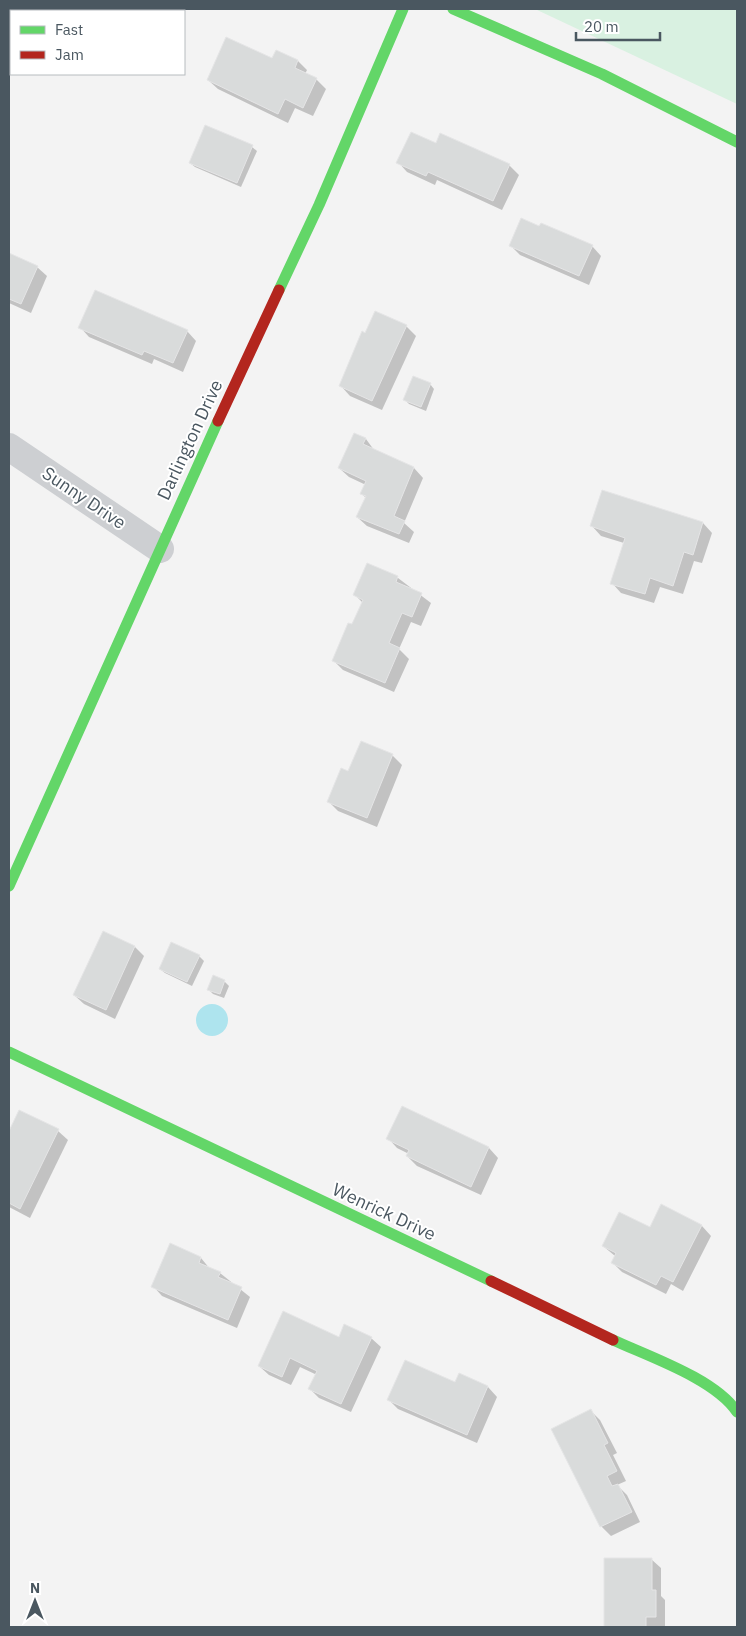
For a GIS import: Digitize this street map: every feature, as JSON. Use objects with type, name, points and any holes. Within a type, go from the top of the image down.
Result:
[{"type":"street","name":"Darlington Drive","points":[[9,886],[160,549],[312,222],[403,9]]},
{"type":"street","points":[[454,9],[602,74],[737,142]]},
{"type":"street","name":"Sunny Drive","points":[[9,448],[160,549]]},
{"type":"street","name":"Wenrick Drive","points":[[9,1052],[713,1388],[729,1400],[737,1412]]},
{"type":"green space","points":[[535,9],[737,9],[737,104]]},
{"type":"water","points":[[212,1004],[218,1005],[223,1009],[227,1014],[227,1026],[223,1031],[218,1035],[212,1036],[206,1035],[201,1031],[197,1026],[196,1020],[197,1014],[201,1009],[206,1005]]},
{"type":"building","points":[[70,9],[147,10],[73,10]]},
{"type":"building","points":[[226,37],[272,58],[276,50],[298,60],[295,68],[317,78],[303,108],[285,99],[278,114],[207,80]]},
{"type":"building","points":[[205,125],[253,145],[237,183],[189,163]]},
{"type":"building","points":[[411,132],[436,143],[440,133],[510,164],[493,201],[428,172],[426,176],[396,163]]},
{"type":"building","points":[[521,218],[539,226],[541,223],[593,245],[579,276],[509,246]]},
{"type":"building","points":[[9,253],[38,266],[21,304],[9,299]]},
{"type":"building","points":[[95,290],[188,330],[173,363],[144,351],[142,355],[78,328]]},
{"type":"building","points":[[375,311],[407,325],[372,401],[339,386],[362,331],[365,333]]},
{"type":"building","points":[[413,376],[431,383],[421,407],[403,400]]},
{"type":"building","points":[[354,433],[366,438],[363,444],[414,467],[394,516],[405,521],[399,534],[356,517],[366,496],[360,494],[366,481],[338,468]]},
{"type":"building","points":[[602,490],[703,522],[693,555],[684,552],[673,586],[650,578],[645,594],[610,584],[625,538],[590,526]]},
{"type":"building","points":[[367,563],[398,576],[396,582],[422,593],[412,617],[402,613],[389,643],[400,648],[385,683],[332,661],[348,623],[352,624],[363,600],[353,595]]},
{"type":"building","points":[[361,741],[393,754],[367,818],[327,802],[341,768],[348,771]]},
{"type":"building","points":[[103,931],[135,946],[106,1010],[73,995]]},
{"type":"building","points":[[171,942],[200,955],[187,982],[159,969]]},
{"type":"building","points":[[213,975],[225,980],[220,994],[207,990]]},
{"type":"building","points":[[402,1106],[489,1147],[471,1187],[406,1156],[409,1150],[386,1139]]},
{"type":"building","points":[[19,1110],[59,1129],[20,1209],[9,1203],[9,1131]]},
{"type":"building","points":[[661,1204],[702,1225],[673,1282],[661,1276],[656,1285],[611,1263],[616,1253],[602,1246],[619,1212],[650,1227]]},
{"type":"building","points":[[170,1243],[201,1257],[199,1263],[221,1272],[218,1277],[242,1287],[228,1320],[151,1287]]},
{"type":"building","points":[[283,1311],[339,1337],[344,1324],[372,1337],[341,1404],[308,1389],[317,1371],[290,1358],[282,1377],[258,1366]]},
{"type":"building","points":[[405,1360],[455,1382],[459,1373],[488,1386],[467,1435],[387,1400]]},
{"type":"building","points":[[591,1409],[608,1443],[604,1445],[617,1471],[607,1476],[612,1486],[618,1484],[632,1512],[600,1527],[551,1429]]},
{"type":"building","points":[[604,1558],[652,1558],[652,1590],[656,1590],[656,1617],[646,1617],[646,1627],[604,1627]]},
{"type":"traffic: fast","points":[[279,290],[319,205],[403,9]]},
{"type":"traffic: fast","points":[[453,9],[602,74],[737,142]]},
{"type":"traffic: fast","points":[[9,886],[218,421]]},
{"type":"traffic: fast","points":[[9,1052],[491,1281]]},
{"type":"traffic: fast","points":[[613,1340],[698,1379],[714,1389],[737,1412]]},
{"type":"traffic: jam","points":[[218,421],[279,290]]},
{"type":"traffic: jam","points":[[491,1281],[613,1340]]}]
